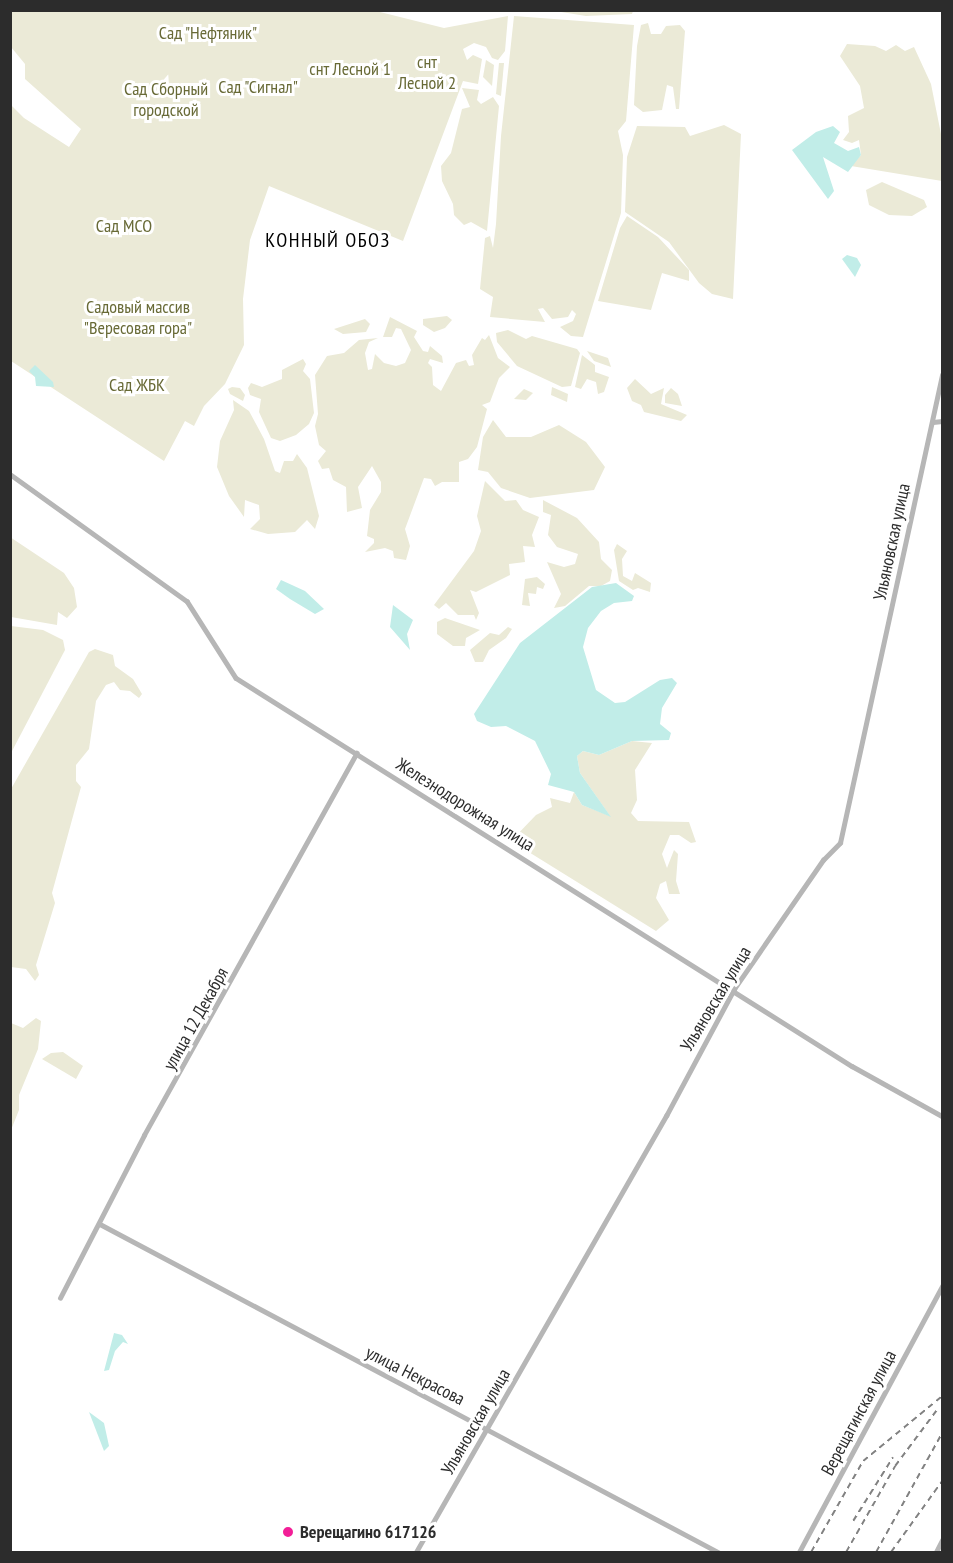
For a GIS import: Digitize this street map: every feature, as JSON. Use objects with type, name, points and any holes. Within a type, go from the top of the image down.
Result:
[{"type":"street","name":"Ульяновская улица","points":[[416,1552],[489,1428],[734,989],[823,860],[840,843],[942,375]]},
{"type":"street","points":[[933,422],[942,421]]},
{"type":"street","name":"Железнодорожная улица","points":[[10,474],[187,601],[236,678],[734,989],[881,1084],[942,1116]]},
{"type":"street","name":"улица 12 Декабря","points":[[60,1298],[144,1135],[357,753]]},
{"type":"street","name":"улица Некрасова","points":[[100,1224],[489,1428],[718,1552]]},
{"type":"street","name":"Верещагинская улица","points":[[799,1552],[942,1286]]},
{"type":"street","points":[[936,1552],[942,1540]]},
{"type":"green space","name":"Садовый массив \"Вересовая гора\"","points":[[372,10],[444,28],[508,16],[505,51],[498,60],[492,58],[486,47],[474,43],[463,49],[467,60],[473,55],[482,59],[478,84],[463,81],[403,241],[269,186],[250,240],[243,299],[244,345],[225,384],[204,406],[194,426],[185,421],[164,461],[11,361],[10,104],[24,118],[69,147],[81,129],[25,79],[25,64],[11,47],[11,11]]},
{"type":"green space","points":[[555,11],[633,11],[632,14],[586,16]]},
{"type":"green space","points":[[514,16],[634,25],[626,121],[618,131],[623,155],[621,213],[583,337],[571,336],[560,327],[573,321],[576,314],[572,310],[568,317],[552,319],[543,308],[538,309],[545,322],[490,317],[493,297],[480,289],[485,238],[490,236],[493,248],[496,224],[501,136]]},
{"type":"green space","points":[[648,23],[651,34],[661,34],[666,26],[680,25],[685,31],[679,109],[676,109],[673,87],[667,85],[662,110],[643,112],[634,105],[637,46],[641,25]]},
{"type":"green space","points":[[847,44],[875,46],[886,51],[896,45],[905,51],[914,47],[931,84],[942,139],[942,181],[851,166],[861,155],[859,140],[852,143],[843,140],[849,132],[848,116],[864,108],[860,86],[840,56]]},
{"type":"green space","points":[[486,60],[494,65],[492,86],[483,77]]},
{"type":"green space","points":[[499,63],[504,63],[501,96],[496,94]]},
{"type":"green space","points":[[462,88],[479,90],[477,100],[481,104],[493,97],[499,106],[487,231],[471,222],[464,225],[454,215],[453,204],[442,181],[441,166],[451,153],[462,109],[470,107]]},
{"type":"green space","points":[[724,125],[741,134],[733,299],[712,294],[699,283],[669,242],[625,212],[627,157],[637,126],[685,127],[690,136]]},
{"type":"green space","points":[[882,182],[924,200],[927,207],[912,216],[889,215],[869,205],[866,190]]},
{"type":"green space","points":[[627,216],[658,237],[689,270],[689,281],[662,273],[651,310],[598,301],[620,228]]},
{"type":"green space","points":[[447,316],[452,320],[445,328],[434,332],[423,325],[423,319]]},
{"type":"green space","points":[[390,317],[417,331],[414,337],[423,351],[428,352],[430,346],[442,356],[443,363],[430,359],[428,363],[432,367],[433,385],[441,391],[456,363],[466,360],[469,366],[474,365],[472,355],[482,338],[485,340],[489,335],[498,358],[510,367],[499,378],[490,402],[482,405],[487,409],[477,447],[468,459],[459,462],[459,482],[442,482],[435,486],[431,479],[424,478],[405,529],[410,546],[406,560],[394,558],[393,551],[385,548],[365,552],[374,543],[374,539],[367,536],[370,510],[381,492],[381,482],[372,466],[358,487],[362,508],[347,512],[346,487],[333,480],[329,468],[322,469],[318,461],[326,451],[319,445],[315,426],[318,414],[315,375],[327,356],[344,353],[359,340],[378,338],[369,342],[365,353],[368,370],[372,369],[375,354],[384,363],[396,366],[405,363],[411,350],[401,329],[396,328],[392,337],[383,337]]},
{"type":"green space","points":[[365,319],[370,324],[366,332],[343,334],[334,329]]},
{"type":"green space","points":[[508,330],[526,339],[532,336],[577,349],[580,353],[571,386],[562,387],[517,366],[497,342],[496,333]]},
{"type":"green space","points":[[587,351],[608,358],[611,367],[594,361]]},
{"type":"green space","points":[[582,355],[595,365],[595,372],[609,377],[604,392],[598,394],[596,382],[587,379],[581,389],[575,387]]},
{"type":"green space","points":[[303,359],[306,364],[303,371],[310,379],[314,413],[309,424],[296,435],[280,441],[271,438],[259,412],[261,399],[250,395],[248,388],[251,383],[262,387],[282,379],[282,370]]},
{"type":"green space","points":[[635,379],[651,394],[664,388],[661,404],[687,415],[681,421],[644,412],[641,405],[632,401],[627,388]]},
{"type":"green space","points":[[552,387],[568,394],[567,402],[551,395]]},
{"type":"green space","points":[[240,388],[245,395],[243,401],[230,394],[228,389]]},
{"type":"green space","points":[[671,388],[678,394],[682,406],[665,403],[665,395]]},
{"type":"green space","points":[[524,389],[533,393],[526,400],[514,399]]},
{"type":"green space","points":[[233,400],[249,411],[264,439],[275,471],[280,473],[284,461],[293,461],[297,454],[307,468],[319,516],[315,529],[307,520],[295,532],[268,534],[250,529],[260,519],[259,505],[245,500],[244,517],[229,496],[217,467],[220,441],[234,410]]},
{"type":"green space","points":[[493,420],[506,437],[531,437],[559,425],[586,442],[605,467],[594,490],[530,498],[501,488],[488,472],[478,470],[483,437]]},
{"type":"green space","points":[[485,481],[505,501],[516,500],[523,510],[539,517],[532,535],[535,547],[523,546],[525,562],[509,564],[510,575],[476,592],[470,590],[479,613],[476,620],[474,615],[458,615],[446,603],[439,609],[434,605],[474,551],[481,531],[477,516]]},
{"type":"green space","points":[[543,500],[577,518],[599,542],[601,559],[612,570],[610,581],[601,586],[589,586],[565,606],[554,608],[561,594],[547,562],[564,567],[575,564],[578,554],[557,547],[548,535],[551,515],[543,512]]},
{"type":"green space","points":[[10,537],[64,573],[74,588],[77,607],[67,618],[58,612],[57,625],[11,617]]},
{"type":"green space","points":[[617,544],[627,551],[622,559],[623,576],[632,581],[635,573],[651,583],[650,592],[638,588],[633,590],[619,581],[614,550]]},
{"type":"green space","points":[[537,577],[545,584],[543,589],[537,587],[536,594],[528,593],[530,606],[522,605],[525,579]]},
{"type":"green space","points":[[445,618],[480,630],[466,638],[465,646],[453,646],[437,634],[437,622]]},
{"type":"green space","points":[[11,626],[43,630],[63,640],[65,650],[11,753]]},
{"type":"green space","points":[[508,627],[512,629],[506,638],[489,650],[483,662],[475,662],[470,650],[490,633],[499,635]]},
{"type":"green space","points":[[95,649],[113,655],[115,666],[133,679],[142,694],[139,698],[130,691],[120,690],[114,682],[106,685],[96,701],[89,749],[76,765],[76,781],[81,787],[52,893],[55,903],[36,965],[39,975],[35,981],[26,969],[11,967],[11,789],[89,652]]},
{"type":"green space","points":[[632,741],[652,743],[635,770],[637,800],[631,813],[638,821],[689,822],[696,842],[691,843],[679,835],[670,835],[662,854],[667,868],[674,850],[678,854],[676,881],[680,894],[669,894],[666,881],[660,884],[656,898],[669,920],[656,931],[511,841],[536,815],[552,807],[550,798],[570,803],[574,792],[582,805],[610,816],[580,773],[577,756],[583,751],[599,755]]},
{"type":"green space","points":[[36,1018],[41,1021],[38,1049],[19,1095],[19,1110],[11,1130],[11,1023],[23,1028]]},
{"type":"green space","points":[[63,1052],[83,1066],[76,1079],[42,1059],[51,1053]]},
{"type":"water","points":[[833,126],[840,132],[834,143],[848,151],[859,147],[861,155],[848,172],[823,157],[834,191],[828,199],[792,150],[816,132]]},
{"type":"water","points":[[847,255],[857,258],[861,265],[855,277],[842,259]]},
{"type":"water","points":[[35,365],[53,382],[54,387],[36,386],[35,377],[29,371]]},
{"type":"water","points":[[281,580],[305,591],[324,609],[315,614],[290,599],[276,589]]},
{"type":"water","points":[[616,583],[634,596],[632,601],[614,603],[601,611],[588,628],[583,647],[596,690],[615,703],[625,702],[660,680],[672,678],[677,683],[662,708],[660,724],[671,733],[669,740],[632,741],[599,755],[583,751],[577,756],[580,773],[611,817],[582,805],[574,792],[548,785],[551,774],[535,741],[506,726],[491,727],[477,721],[474,714],[520,643],[592,587]]},
{"type":"water","points":[[393,605],[413,620],[407,634],[410,650],[390,627]]},
{"type":"water","points":[[114,1333],[122,1335],[128,1344],[123,1342],[115,1351],[109,1370],[104,1371]]},
{"type":"water","points":[[89,1412],[104,1423],[109,1446],[104,1451]]},
{"type":"railway","points":[[811,1552],[863,1461],[942,1396]]},
{"type":"railway","points":[[846,1552],[895,1466],[936,1411]]},
{"type":"railway","points":[[876,1552],[942,1433]]},
{"type":"railway","points":[[853,1521],[893,1457]]},
{"type":"railway","points":[[891,1552],[942,1481]]},
{"type":"place","name":"Верещагино 617126","points":[[288,1532]]},
{"type":"district","name":"КОННЫЙ ОБОЗ","points":[[328,240]]},
{"type":"park label","name":"Сад \"Нефтяник\"","points":[[208,33]]},
{"type":"park label","name":"снт Лесной 1","points":[[350,69]]},
{"type":"park label","name":"снт Лесной 2","points":[[427,73]]},
{"type":"park label","name":"Сад \"Сигнал\"","points":[[258,87]]},
{"type":"park label","name":"Сад Сборный городской","points":[[166,100]]},
{"type":"park label","name":"Сад МСО","points":[[124,226]]},
{"type":"park label","name":"Сад ЖБК","points":[[137,385]]}]
